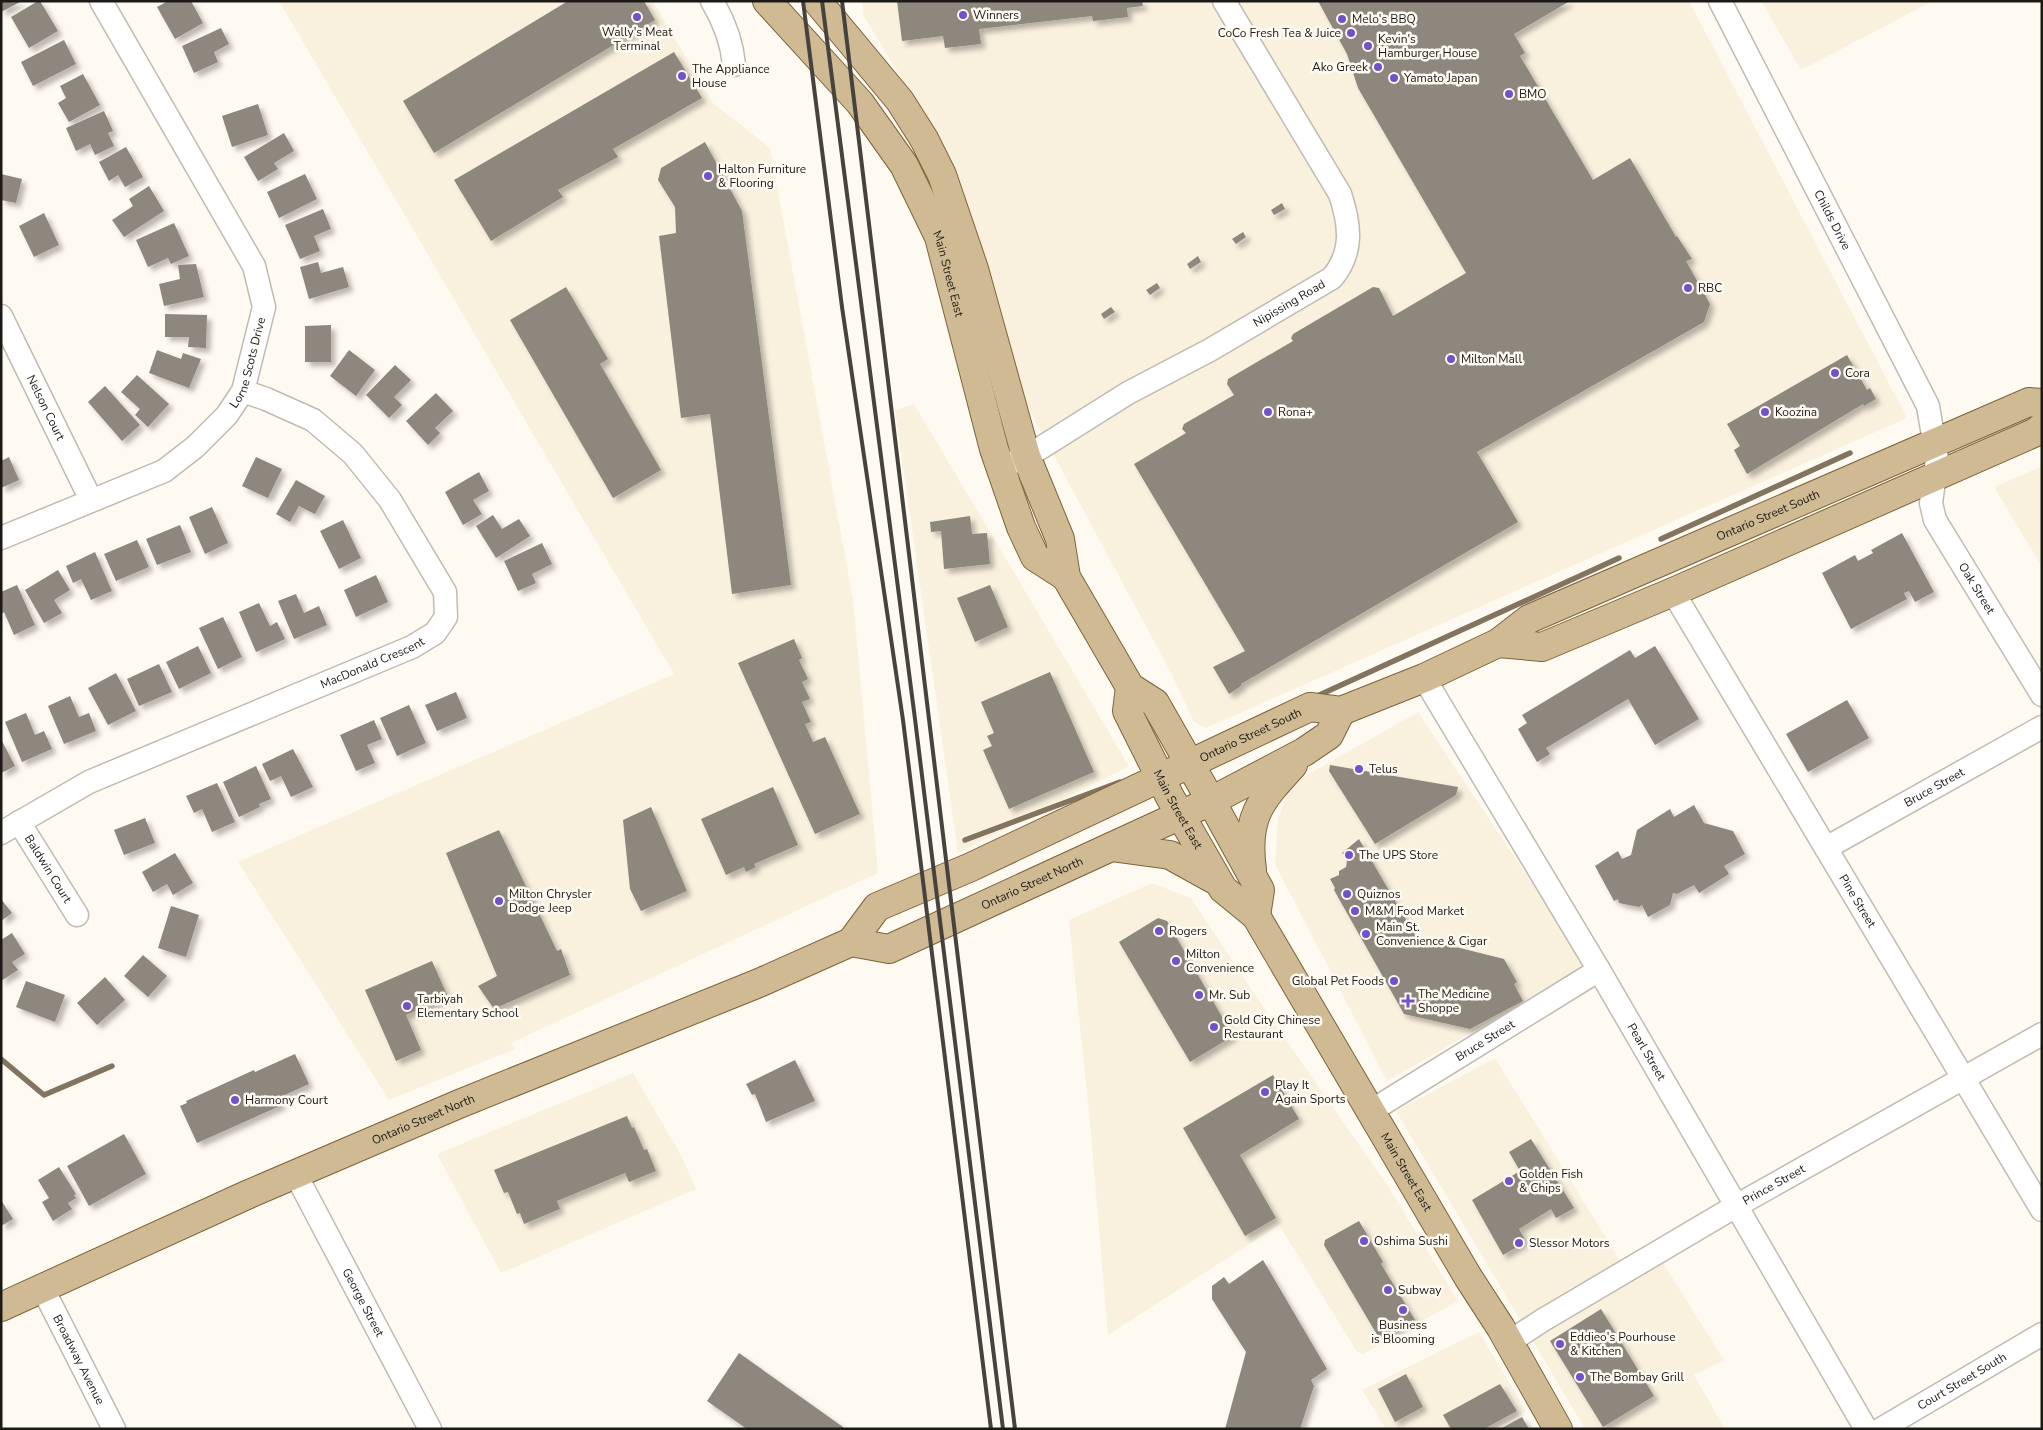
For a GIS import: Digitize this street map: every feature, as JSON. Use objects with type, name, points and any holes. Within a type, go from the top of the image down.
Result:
[{"type":"main road","name":"Main Street East","points":[[768,1],[860,103],[904,164],[939,238],[971,367],[1000,469],[1021,527],[1035,557],[1066,577]]},
{"type":"main road","name":"Main Street East","points":[[817,1],[900,101],[924,139],[942,175],[974,269],[1026,456],[1060,539],[1066,577],[1130,688],[1155,703],[1190,763],[1260,890],[1256,916]]},
{"type":"main road","name":"Ontario Street South","points":[[1190,763],[1310,707],[1341,711],[1424,678],[1498,643],[1529,619],[2029,402],[2042,403]]},
{"type":"main road","points":[[1498,643],[1542,647],[1673,592],[2036,432],[2042,427]]},
{"type":"main road","name":"Main Street East","points":[[1130,688],[1127,711],[1179,814],[1223,889],[1256,916],[1509,1342],[1558,1429]]},
{"type":"main road","points":[[1211,801],[1304,752],[1329,735],[1341,711]]},
{"type":"main road","points":[[1253,877],[1249,847],[1254,818],[1267,793],[1304,752]]},
{"type":"main road","name":"Ontario Street North","points":[[1,1307],[249,1194],[459,1104],[759,983],[851,942],[877,907],[971,867],[1190,763]]},
{"type":"main road","name":"Ontario Street North","points":[[851,942],[890,949],[1179,814],[1211,801]]},
{"type":"main road","points":[[1110,847],[1170,855],[1219,882]]},
{"type":"street","name":"Lorne Scots Drive","points":[[1,538],[142,481],[164,471],[179,461],[227,415],[243,391],[264,307],[254,266],[101,1]]},
{"type":"street","points":[[712,1],[728,35],[733,51],[734,65]]},
{"type":"street","name":"Nipissing Road","points":[[1000,469],[1077,426],[1128,393],[1210,350],[1332,278],[1345,259],[1348,231],[1346,214],[1340,194],[1224,1]]},
{"type":"street","name":"Childs Drive","points":[[1720,1],[1928,406],[1936,443],[1937,459],[1934,477]]},
{"type":"street","name":"Nelson Court","points":[[1,316],[91,500]]},
{"type":"street","name":"MacDonald Crescent","points":[[10,827],[89,782],[412,647],[435,633],[446,617],[445,592],[390,500],[353,454],[314,420],[266,398],[243,391]]},
{"type":"street","name":"Oak Street","points":[[1934,477],[1931,503],[1935,520],[2042,695]]},
{"type":"street","name":"Pine Street","points":[[1673,592],[2042,1210]]},
{"type":"street","name":"Pearl Street","points":[[1424,678],[1599,970],[1866,1429]]},
{"type":"street","name":"Bruce Street","points":[[1826,848],[2042,728]]},
{"type":"street","name":"Baldwin Court","points":[[10,827],[77,915]]},
{"type":"street","name":"Bruce Street","points":[[1371,1111],[1599,970]]},
{"type":"street","name":"Prince Street","points":[[1509,1342],[1736,1206],[2042,1034]]},
{"type":"street","name":"George Street","points":[[296,1175],[430,1429]]},
{"type":"street","name":"Broadway Avenue","points":[[43,1289],[114,1429]]},
{"type":"street","name":"Court Street South","points":[[1881,1429],[2042,1334]]},
{"type":"shaded area","points":[[279,1],[653,1],[713,103],[770,148],[853,599],[878,873],[511,1043],[515,1049],[389,1100],[238,862],[674,674]]},
{"type":"shaded area","name":"Milton Mall","points":[[862,1],[1689,1],[1907,418],[1206,728],[1194,722],[1170,671],[1023,398],[949,157],[863,15]]},
{"type":"shaded area","points":[[1761,1],[1933,1],[1801,70]]},
{"type":"shaded area","points":[[914,404],[1129,766],[958,853],[895,410]]},
{"type":"shaded area","points":[[2042,466],[2042,567],[1994,487]]},
{"type":"shaded area","points":[[1418,712],[1587,966],[1387,1081],[1275,864],[1278,819],[1291,784]]},
{"type":"shaded area","points":[[1152,883],[1191,898],[1270,1017],[1388,1186],[1458,1301],[1363,1354],[1357,1352],[1279,1225],[1108,1335],[1090,1123],[1069,920]]},
{"type":"shaded area","points":[[1495,1058],[1623,1265],[1652,1245],[1724,1360],[1694,1375],[1725,1429],[1585,1429],[1396,1111]]},
{"type":"shaded area","points":[[633,1073],[682,1157],[696,1189],[501,1273],[437,1154]]},
{"type":"shaded area","points":[[1479,1332],[1526,1411],[1496,1429],[1386,1429],[1362,1390]]},
{"type":"building","points":[[1,1],[22,1],[1,12]]},
{"type":"building","points":[[40,1],[58,31],[29,48],[11,17]]},
{"type":"building","points":[[168,1],[191,1],[203,23],[175,39],[157,7]]},
{"type":"building","points":[[568,1],[644,1],[655,20],[434,153],[403,101]]},
{"type":"building","points":[[897,1],[1142,1],[1143,6],[1127,8],[1128,17],[1093,21],[1092,16],[979,29],[981,44],[945,48],[943,36],[902,41]]},
{"type":"building","name":"Milton Mall","points":[[1318,1],[1570,1],[1514,34],[1525,53],[1520,56],[1593,180],[1630,158],[1676,237],[1692,259],[1686,261],[1710,304],[1704,322],[1477,452],[1518,522],[1241,684],[1241,686],[1229,694],[1213,667],[1245,651],[1134,464],[1186,433],[1182,429],[1184,424],[1234,395],[1227,384],[1228,379],[1293,341],[1291,338],[1293,334],[1373,287],[1379,288],[1393,316],[1466,273],[1358,88],[1347,54]]},
{"type":"building","points":[[221,28],[229,44],[214,52],[218,62],[194,73],[182,46]]},
{"type":"building","points":[[64,40],[76,64],[33,86],[21,62]]},
{"type":"building","points":[[674,52],[702,98],[613,149],[618,157],[558,190],[563,197],[491,241],[454,180]]},
{"type":"building","points":[[83,74],[100,105],[69,122],[58,103],[66,98],[60,86]]},
{"type":"building","points":[[258,104],[268,135],[232,147],[222,116]]},
{"type":"building","points":[[104,111],[113,131],[108,133],[114,146],[95,155],[90,144],[76,151],[66,128]]},
{"type":"building","points":[[284,133],[294,151],[274,163],[278,169],[258,181],[244,157]]},
{"type":"building","points":[[705,142],[742,211],[791,585],[732,594],[710,414],[681,418],[659,236],[676,233],[675,207],[658,180],[661,168]]},
{"type":"building","points":[[126,147],[143,177],[125,187],[118,175],[109,181],[99,162]]},
{"type":"building","points":[[1,174],[22,179],[16,203],[1,200]]},
{"type":"building","points":[[305,174],[317,199],[279,218],[267,192]]},
{"type":"building","points":[[149,186],[164,211],[124,237],[112,220],[133,206],[129,199]]},
{"type":"building","points":[[1282,203],[1285,209],[1274,215],[1271,210]]},
{"type":"building","points":[[323,209],[331,229],[314,236],[320,251],[300,259],[285,225]]},
{"type":"building","points":[[44,213],[59,245],[34,257],[19,226]]},
{"type":"building","points":[[174,223],[189,256],[171,264],[168,258],[148,267],[136,240]]},
{"type":"building","points":[[1243,232],[1246,237],[1236,244],[1232,239]]},
{"type":"building","points":[[1198,256],[1201,262],[1190,269],[1187,264]]},
{"type":"building","points":[[318,262],[321,273],[343,267],[349,287],[309,299],[300,267]]},
{"type":"building","points":[[196,264],[204,297],[164,306],[159,284],[180,279],[178,265]]},
{"type":"building","points":[[1157,283],[1160,288],[1150,295],[1146,290]]},
{"type":"building","points":[[566,287],[608,359],[600,364],[661,470],[613,498],[510,320]]},
{"type":"building","points":[[1111,307],[1115,312],[1104,319],[1101,314]]},
{"type":"building","points":[[165,314],[207,315],[206,348],[188,347],[189,337],[165,337]]},
{"type":"building","points":[[331,325],[331,362],[305,362],[305,326]]},
{"type":"building","points":[[157,350],[181,359],[183,353],[201,359],[189,388],[149,373]]},
{"type":"building","points":[[349,350],[375,370],[356,396],[330,376]]},
{"type":"building","points":[[1847,355],[1867,390],[1870,388],[1876,399],[1864,406],[1863,404],[1747,474],[1734,450],[1740,446],[1727,424]]},
{"type":"building","points":[[395,365],[411,380],[394,397],[402,405],[389,418],[366,395]]},
{"type":"building","points":[[137,375],[169,404],[148,427],[135,415],[140,409],[121,392]]},
{"type":"building","points":[[105,386],[140,425],[122,441],[88,402]]},
{"type":"building","points":[[436,393],[453,411],[435,428],[440,433],[428,445],[406,421]]},
{"type":"building","points":[[9,457],[19,480],[1,488],[1,461]]},
{"type":"building","points":[[256,457],[282,469],[268,498],[242,486]]},
{"type":"building","points":[[479,472],[489,491],[473,500],[482,514],[463,525],[445,492]]},
{"type":"building","points":[[296,480],[325,496],[315,514],[299,506],[290,522],[276,514]]},
{"type":"building","points":[[212,507],[228,543],[205,554],[189,517]]},
{"type":"building","points":[[493,515],[502,529],[519,519],[530,536],[496,558],[476,526]]},
{"type":"building","points":[[970,516],[972,534],[987,533],[990,564],[944,569],[941,531],[931,532],[930,522]]},
{"type":"building","points":[[343,520],[361,558],[339,569],[320,531]]},
{"type":"building","points":[[180,525],[191,552],[157,565],[146,539]]},
{"type":"building","points":[[1902,533],[1934,592],[1915,602],[1909,591],[1904,593],[1907,599],[1851,629],[1822,573],[1855,555],[1858,561],[1873,553],[1871,550]]},
{"type":"building","points":[[137,540],[149,567],[116,581],[104,554]]},
{"type":"building","points":[[542,543],[552,564],[532,574],[536,583],[518,591],[504,561]]},
{"type":"building","points":[[95,552],[112,591],[91,600],[81,579],[73,583],[66,566]]},
{"type":"building","points":[[58,570],[70,590],[54,600],[62,613],[44,623],[25,590]]},
{"type":"building","points":[[376,575],[388,602],[356,617],[344,590]]},
{"type":"building","points":[[17,585],[35,625],[14,635],[4,612],[1,614],[1,592]]},
{"type":"building","points":[[990,585],[1008,627],[975,642],[957,598]]},
{"type":"building","points":[[296,594],[304,613],[319,606],[327,625],[294,639],[278,601]]},
{"type":"building","points":[[259,603],[270,626],[277,622],[285,639],[256,652],[239,612]]},
{"type":"building","points":[[223,617],[242,657],[218,669],[199,628]]},
{"type":"building","points":[[794,639],[802,658],[799,660],[808,679],[802,682],[810,699],[802,702],[811,722],[805,724],[813,742],[825,737],[860,814],[815,834],[738,663]]},
{"type":"building","points":[[198,646],[211,673],[179,689],[166,662]]},
{"type":"building","points":[[1655,646],[1699,719],[1655,745],[1628,699],[1546,748],[1550,754],[1537,762],[1518,729],[1527,723],[1522,715],[1630,650],[1635,658]]},
{"type":"building","points":[[159,664],[172,692],[139,706],[127,679]]},
{"type":"building","points":[[1050,672],[1094,772],[1009,809],[983,750],[992,746],[987,736],[994,733],[981,702]]},
{"type":"building","points":[[116,673],[136,711],[108,725],[88,688]]},
{"type":"building","points":[[456,692],[467,718],[437,731],[425,705]]},
{"type":"building","points":[[70,696],[79,717],[89,713],[96,731],[64,744],[48,706]]},
{"type":"building","points":[[1847,700],[1869,738],[1808,772],[1786,734]]},
{"type":"building","points":[[409,705],[426,743],[397,756],[380,718]]},
{"type":"building","points":[[26,713],[35,735],[44,731],[52,749],[22,762],[5,722]]},
{"type":"building","points":[[374,720],[382,739],[367,745],[375,763],[356,771],[340,735]]},
{"type":"building","points":[[1,739],[15,766],[1,773]]},
{"type":"building","points":[[293,749],[313,787],[291,797],[281,776],[270,781],[262,764]]},
{"type":"building","points":[[1330,765],[1458,787],[1456,795],[1375,844],[1329,771]]},
{"type":"building","points":[[256,766],[271,799],[259,804],[260,807],[239,817],[223,782]]},
{"type":"building","points":[[217,783],[235,822],[212,832],[202,809],[194,813],[186,796]]},
{"type":"building","points":[[773,787],[798,845],[754,864],[756,867],[746,872],[744,867],[726,875],[701,819]]},
{"type":"building","points":[[1694,805],[1704,823],[1733,831],[1745,854],[1724,866],[1729,874],[1699,893],[1694,885],[1677,894],[1673,893],[1670,905],[1648,917],[1642,905],[1639,907],[1619,903],[1618,899],[1614,901],[1595,866],[1618,851],[1622,859],[1631,855],[1637,830],[1670,809],[1674,817]]},
{"type":"building","points":[[651,807],[687,891],[641,911],[630,889],[623,820]]},
{"type":"building","points":[[145,818],[155,843],[124,855],[114,830]]},
{"type":"building","name":"Milton Chrysler Dodge Jeep","points":[[499,830],[557,951],[561,949],[570,975],[494,1009],[478,986],[497,976],[446,853]]},
{"type":"building","points":[[1359,839],[1416,937],[1504,959],[1517,982],[1514,984],[1523,1001],[1470,1029],[1404,1014],[1334,890],[1335,888],[1330,879],[1339,875],[1339,871],[1346,867],[1347,861],[1342,853]]},
{"type":"building","points":[[175,853],[193,883],[173,895],[167,884],[153,892],[142,872]]},
{"type":"building","points":[[1,899],[12,913],[1,921]]},
{"type":"building","points":[[171,906],[199,915],[186,957],[158,948]]},
{"type":"building","points":[[1158,918],[1167,921],[1233,1036],[1190,1062],[1119,942]]},
{"type":"building","points":[[12,933],[25,954],[12,962],[18,970],[1,981],[1,940]]},
{"type":"building","points":[[143,955],[167,976],[148,997],[124,976]]},
{"type":"building","points":[[432,961],[448,997],[406,1015],[421,1050],[396,1061],[365,990]]},
{"type":"building","points":[[105,977],[125,1000],[97,1025],[77,1003]]},
{"type":"building","points":[[26,981],[65,995],[55,1022],[16,1007]]},
{"type":"building","name":"Harmony Court","points":[[295,1054],[309,1084],[278,1098],[282,1105],[197,1143],[180,1106],[187,1103],[186,1101],[254,1070],[255,1072]]},
{"type":"building","points":[[795,1060],[815,1101],[766,1122],[755,1094],[752,1095],[746,1084]]},
{"type":"building","points":[[1273,1075],[1299,1119],[1240,1155],[1276,1218],[1245,1236],[1183,1128]]},
{"type":"building","points":[[627,1116],[644,1150],[647,1149],[656,1171],[629,1182],[625,1173],[557,1201],[560,1209],[524,1224],[520,1213],[517,1214],[508,1192],[504,1193],[494,1170]]},
{"type":"building","points":[[124,1134],[146,1174],[89,1206],[67,1166]]},
{"type":"building","points":[[1531,1139],[1574,1208],[1556,1218],[1551,1209],[1519,1229],[1524,1238],[1522,1244],[1503,1255],[1472,1200],[1520,1171],[1509,1152]]},
{"type":"building","points":[[59,1167],[76,1194],[74,1195],[76,1198],[68,1203],[72,1209],[53,1221],[42,1202],[49,1198],[38,1180]]},
{"type":"building","points":[[1,1200],[13,1219],[1,1226]]},
{"type":"building","points":[[1359,1221],[1383,1262],[1381,1264],[1415,1320],[1379,1338],[1324,1245],[1325,1240]]},
{"type":"building","points":[[1263,1260],[1327,1369],[1311,1380],[1314,1386],[1300,1429],[1225,1429],[1246,1352],[1212,1299],[1212,1286],[1224,1277],[1229,1284]]},
{"type":"building","points":[[1601,1309],[1654,1396],[1603,1427],[1550,1341]]},
{"type":"building","points":[[739,1353],[843,1427],[843,1429],[747,1429],[707,1401]]},
{"type":"building","points":[[1406,1374],[1423,1407],[1395,1422],[1378,1389]]},
{"type":"building","points":[[1500,1384],[1517,1411],[1484,1429],[1451,1429],[1443,1415]]},
{"type":"building","points":[[1522,1417],[1529,1429],[1500,1429]]},
{"type":"waterway","points":[[1661,539],[1850,453]]},
{"type":"waterway","points":[[1315,697],[1619,558]]},
{"type":"waterway","points":[[965,840],[1120,782]]},
{"type":"waterway","points":[[1,1059],[44,1095],[112,1066]]},
{"type":"railway","points":[[803,1],[842,307],[903,720],[991,1429]]},
{"type":"railway","points":[[822,1],[915,719],[1003,1429]]},
{"type":"railway","points":[[842,1],[1015,1429]]},
{"type":"place","name":"Winners","points":[[963,15]]},
{"type":"place","name":"Wally's Meat Terminal","points":[[637,17]]},
{"type":"place","name":"Melo's BBQ","points":[[1342,19]]},
{"type":"place","name":"CoCo Fresh Tea & Juice","points":[[1351,33]]},
{"type":"place","name":"Kevin's Hamburger House","points":[[1368,46]]},
{"type":"place","name":"Ako Greek","points":[[1378,67]]},
{"type":"place","name":"The Appliance House","points":[[682,76]]},
{"type":"place","name":"Yamato Japan","points":[[1394,78]]},
{"type":"place","name":"BMO","points":[[1509,94]]},
{"type":"place","name":"Halton Furniture & Flooring","points":[[708,176]]},
{"type":"place","name":"RBC","points":[[1688,288]]},
{"type":"place","name":"Milton Mall","points":[[1451,359]]},
{"type":"place","name":"Cora","points":[[1835,373]]},
{"type":"place","name":"Rona+","points":[[1268,412]]},
{"type":"place","name":"Koozina","points":[[1765,412]]},
{"type":"place","name":"Telus","points":[[1359,769]]},
{"type":"place","name":"The UPS Store","points":[[1349,855]]},
{"type":"place","name":"Quiznos","points":[[1347,894]]},
{"type":"place","name":"Milton Chrysler Dodge Jeep","points":[[499,901]]},
{"type":"place","name":"M&M Food Market","points":[[1355,911]]},
{"type":"place","name":"Rogers","points":[[1159,931]]},
{"type":"place","name":"Main St. Convenience & Cigar","points":[[1366,934]]},
{"type":"place","name":"Milton Convenience","points":[[1176,961]]},
{"type":"place","name":"Global Pet Foods","points":[[1394,981]]},
{"type":"place","name":"Mr. Sub","points":[[1199,995]]},
{"type":"place","name":"The Medicine Shoppe","points":[[1408,1001]]},
{"type":"place","name":"Tarbiyah Elementary School","points":[[407,1006]]},
{"type":"place","name":"Gold City Chinese Restaurant","points":[[1214,1027]]},
{"type":"place","name":"Play It Again Sports","points":[[1265,1092]]},
{"type":"place","name":"Harmony Court","points":[[235,1100]]},
{"type":"place","name":"Golden Fish & Chips","points":[[1509,1181]]},
{"type":"place","name":"Oshima Sushi","points":[[1364,1241]]},
{"type":"place","name":"Slessor Motors","points":[[1519,1243]]},
{"type":"place","name":"Subway","points":[[1388,1290]]},
{"type":"place","name":"Business is Blooming","points":[[1403,1310]]},
{"type":"place","name":"Eddieo's Pourhouse & Kitchen","points":[[1560,1344]]},
{"type":"place","name":"The Bombay Grill","points":[[1580,1377]]}]
